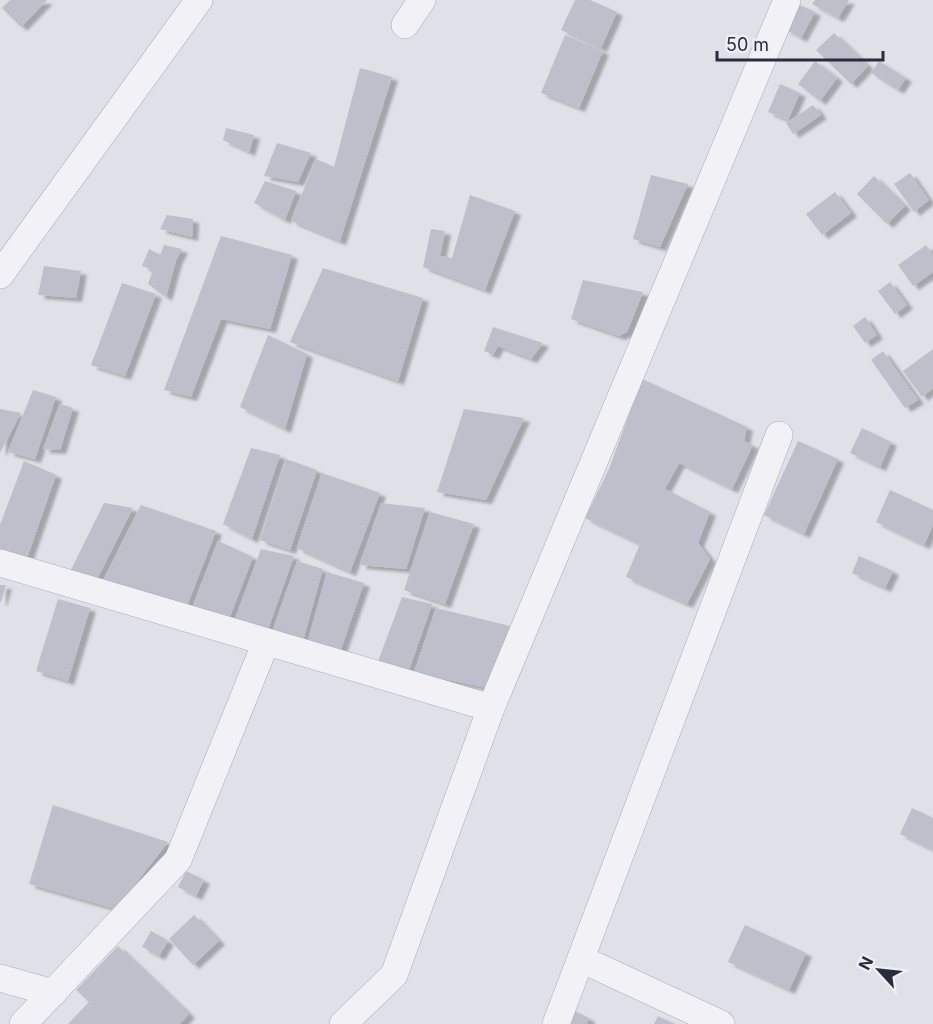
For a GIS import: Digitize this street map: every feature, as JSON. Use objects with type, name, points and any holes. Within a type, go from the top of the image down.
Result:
[{"type":"street","points":[[0,275],[199,0]]},
{"type":"street","points":[[405,25],[422,0]]},
{"type":"street","points":[[343,1024],[394,975],[491,708],[786,0]]},
{"type":"street","points":[[556,1024],[779,435]]},
{"type":"street","points":[[0,563],[491,708]]},
{"type":"street","points":[[23,1024],[178,860],[266,642]]},
{"type":"street","points":[[580,959],[721,1024]]},
{"type":"street","points":[[0,978],[53,993]]},
{"type":"building","points":[[10,0],[47,0],[21,27],[2,8]]},
{"type":"building","points":[[575,0],[590,0],[617,12],[601,48],[561,30]]},
{"type":"building","points":[[815,0],[849,0],[838,18],[812,4]]},
{"type":"building","points":[[798,4],[815,12],[801,38],[785,29]]},
{"type":"building","points":[[834,33],[868,66],[851,84],[816,50]]},
{"type":"building","points":[[565,35],[603,51],[579,108],[541,93]]},
{"type":"building","points":[[815,61],[837,78],[820,101],[798,84]]},
{"type":"building","points":[[879,61],[906,78],[898,90],[871,73]]},
{"type":"building","points":[[360,68],[392,77],[340,241],[291,221],[316,159],[334,167]]},
{"type":"building","points":[[780,84],[800,93],[788,120],[768,112]]},
{"type":"building","points":[[813,105],[821,115],[793,134],[786,123]]},
{"type":"building","points":[[226,128],[254,135],[249,152],[223,140]]},
{"type":"building","points":[[277,143],[311,153],[298,182],[264,176]]},
{"type":"building","points":[[910,173],[929,200],[914,212],[894,184]]},
{"type":"building","points":[[651,175],[688,184],[660,247],[633,239]]},
{"type":"building","points":[[874,176],[905,206],[887,224],[857,194]]},
{"type":"building","points":[[265,181],[296,191],[285,220],[254,203]]},
{"type":"building","points":[[835,192],[851,213],[822,235],[806,214]]},
{"type":"building","points":[[470,195],[515,211],[485,290],[423,267],[431,229],[445,231],[440,256],[452,258]]},
{"type":"building","points":[[167,215],[193,219],[192,237],[160,229]]},
{"type":"building","points":[[221,236],[292,255],[270,329],[221,319],[191,397],[164,390]]},
{"type":"building","points":[[164,245],[182,249],[176,261],[166,297],[148,284],[153,270],[142,266],[149,249],[160,255]]},
{"type":"building","points":[[926,245],[933,255],[933,272],[913,286],[898,265]]},
{"type":"building","points":[[44,266],[81,271],[76,298],[38,295]]},
{"type":"building","points":[[323,268],[423,298],[398,381],[290,342]]},
{"type":"building","points":[[583,280],[643,292],[627,332],[619,336],[571,319]]},
{"type":"building","points":[[890,282],[907,305],[895,314],[878,291]]},
{"type":"building","points":[[122,283],[156,294],[125,376],[91,365]]},
{"type":"building","points":[[865,317],[877,335],[865,343],[853,326]]},
{"type":"building","points":[[493,327],[543,343],[531,359],[498,346],[493,355],[484,351]]},
{"type":"building","points":[[268,335],[307,354],[285,429],[240,407]]},
{"type":"building","points":[[933,349],[933,388],[922,397],[903,371]]},
{"type":"building","points":[[883,351],[918,400],[905,408],[871,360]]},
{"type":"building","points":[[642,379],[747,427],[744,441],[753,445],[732,489],[679,463],[665,489],[710,512],[698,543],[710,559],[687,604],[626,577],[640,544],[585,518],[609,469]]},
{"type":"building","points":[[33,390],[56,397],[35,459],[8,452]]},
{"type":"building","points":[[60,404],[73,408],[60,450],[43,449]]},
{"type":"building","points":[[0,409],[21,413],[0,453]]},
{"type":"building","points":[[464,409],[524,418],[486,500],[437,492]]},
{"type":"building","points":[[862,428],[891,442],[880,467],[850,453]]},
{"type":"building","points":[[798,441],[838,459],[804,534],[764,515]]},
{"type":"building","points":[[251,448],[280,455],[252,539],[223,524]]},
{"type":"building","points":[[286,459],[317,470],[290,550],[260,540]]},
{"type":"building","points":[[24,461],[56,475],[27,558],[0,549],[0,525]]},
{"type":"building","points":[[322,473],[380,493],[350,572],[297,548]]},
{"type":"building","points":[[890,490],[933,510],[933,525],[924,545],[876,522]]},
{"type":"building","points":[[104,503],[133,508],[96,581],[69,574]]},
{"type":"building","points":[[381,503],[425,508],[406,569],[360,565]]},
{"type":"building","points":[[141,505],[216,531],[187,606],[102,583]]},
{"type":"building","points":[[430,512],[474,524],[445,604],[404,590]]},
{"type":"building","points":[[218,541],[253,557],[227,624],[189,616]]},
{"type":"building","points":[[261,549],[294,556],[266,635],[233,625]]},
{"type":"building","points":[[859,556],[893,571],[885,588],[852,573]]},
{"type":"building","points":[[297,561],[323,569],[302,644],[271,635]]},
{"type":"building","points":[[327,572],[364,583],[340,652],[307,644]]},
{"type":"building","points":[[0,585],[6,585],[1,602],[0,602]]},
{"type":"building","points":[[402,597],[432,604],[408,673],[377,664]]},
{"type":"building","points":[[58,599],[90,608],[68,681],[36,671]]},
{"type":"building","points":[[436,608],[510,626],[488,688],[414,673]]},
{"type":"building","points":[[53,805],[168,842],[116,909],[29,884]]},
{"type":"building","points":[[912,808],[933,818],[933,850],[900,834]]},
{"type":"building","points":[[186,871],[204,880],[196,896],[178,887]]},
{"type":"building","points":[[194,915],[219,941],[193,965],[169,939]]},
{"type":"building","points":[[745,925],[806,953],[789,990],[728,962]]},
{"type":"building","points":[[151,931],[168,941],[159,956],[142,947]]},
{"type":"building","points":[[118,946],[189,1014],[180,1024],[68,1024],[89,1002],[76,990]]},
{"type":"building","points":[[568,1008],[589,1018],[587,1024],[560,1024]]},
{"type":"building","points":[[658,1016],[675,1024],[654,1024]]}]
